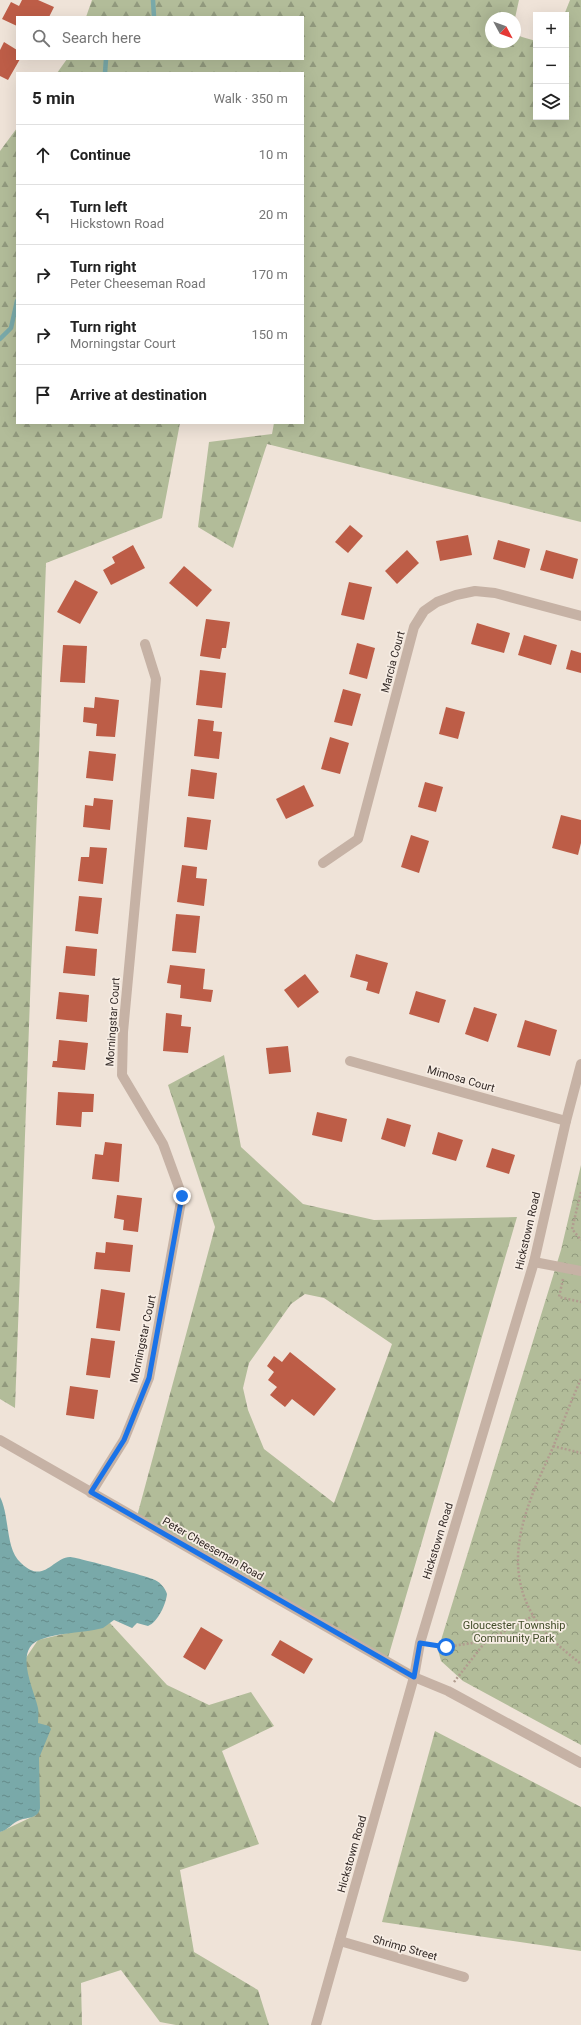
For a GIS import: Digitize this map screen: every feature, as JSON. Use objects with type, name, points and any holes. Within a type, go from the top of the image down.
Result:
[{"type":"street","name":"Marcia Court","points":[[324,863],[358,839],[414,627],[424,611],[437,602],[456,595],[475,591],[495,593],[581,616]]},
{"type":"street","name":"Morningstar Court","points":[[91,1492],[124,1440],[149,1378],[182,1196],[162,1144],[122,1075],[123,1032],[156,679],[145,644]]},
{"type":"street","name":"Mimosa Court","points":[[350,1061],[566,1121]]},
{"type":"street","name":"Hickstown Road","points":[[316,2025],[414,1677],[420,1643],[534,1262],[566,1121],[581,1064]]},
{"type":"street","points":[[534,1262],[581,1271]]},
{"type":"street","name":"Peter Cheeseman Road","points":[[0,1440],[414,1677],[448,1690],[581,1763]]},
{"type":"street","name":"Shrimp Street","points":[[340,1941],[464,1977]]},
{"type":"path","points":[[581,1192],[572,1229],[581,1240]]},
{"type":"path","points":[[565,1268],[559,1297],[581,1302]]},
{"type":"path","points":[[581,1379],[529,1501],[520,1532],[517,1565],[524,1594],[533,1616],[544,1630],[581,1664]]},
{"type":"path","points":[[553,1446],[581,1453]]},
{"type":"path","points":[[420,1643],[446,1647],[486,1641],[533,1616]]},
{"type":"path","points":[[448,1690],[486,1641]]},
{"type":"green space","points":[[92,0],[519,0],[516,12],[485,12],[485,48],[521,48],[521,37],[533,40],[533,120],[569,120],[569,12],[565,12],[570,0],[581,0],[581,522],[267,444],[233,548],[198,527],[209,442],[272,434],[274,424],[304,424],[304,72],[58,72],[66,60],[304,60],[304,16],[86,16]]},
{"type":"green space","points":[[16,129],[16,424],[180,424],[162,518],[46,563],[15,1408],[0,1399],[0,151]]},
{"type":"green space","points":[[224,1055],[241,1147],[303,1204],[374,1220],[517,1217],[387,1661],[136,1520],[215,1227],[168,1085]],"holes":[[[305,1294],[324,1298],[392,1344],[334,1503],[264,1449],[248,1410],[243,1388],[249,1363],[291,1304]]]},
{"type":"green space","name":"Gloucester Township Community Park","points":[[581,1165],[581,1745],[463,1681],[441,1661],[438,1650],[561,1250]]},
{"type":"green space","points":[[110,1623],[167,1685],[209,1705],[251,1692],[274,1726],[222,1751],[259,1844],[180,1870],[194,1952],[258,1990],[269,2025],[176,2025],[160,2022],[121,1970],[81,1983],[82,2025],[0,2025],[0,1832],[36,1815],[19,1668],[38,1640]]},
{"type":"green space","points":[[435,1731],[581,1807],[581,1951],[382,1922]]},
{"type":"water","points":[[0,1497],[5,1513],[12,1549],[21,1563],[29,1569],[42,1571],[64,1558],[70,1557],[113,1567],[150,1578],[161,1584],[167,1594],[161,1612],[155,1621],[148,1626],[137,1623],[132,1628],[114,1620],[103,1628],[55,1635],[42,1639],[33,1644],[28,1651],[26,1660],[27,1670],[38,1708],[38,1723],[49,1726],[51,1729],[39,1758],[40,1808],[39,1812],[35,1816],[17,1821],[0,1832]]},
{"type":"building","points":[[22,0],[38,0],[54,7],[50,16],[16,16],[16,26],[2,19],[11,2],[19,6]]},
{"type":"building","points":[[4,42],[16,49],[16,60],[19,60],[8,80],[0,76],[0,50]]},
{"type":"building","points":[[350,525],[363,536],[348,553],[335,542]]},
{"type":"building","points":[[468,535],[472,555],[440,561],[436,541]]},
{"type":"building","points":[[498,540],[530,549],[525,568],[493,559]]},
{"type":"building","points":[[133,545],[145,568],[111,585],[103,570],[115,563],[112,557]]},
{"type":"building","points":[[407,550],[419,563],[397,584],[385,571]]},
{"type":"building","points":[[546,550],[578,559],[573,579],[540,570]]},
{"type":"building","points":[[184,566],[212,590],[197,607],[169,583]]},
{"type":"building","points":[[75,580],[98,592],[80,624],[57,612]]},
{"type":"building","points":[[349,582],[372,587],[364,620],[341,615]]},
{"type":"building","points":[[206,619],[230,622],[226,648],[222,648],[220,659],[200,656]]},
{"type":"building","points":[[477,623],[510,633],[504,653],[471,644]]},
{"type":"building","points":[[524,635],[557,645],[551,665],[518,655]]},
{"type":"building","points":[[357,643],[375,648],[367,679],[349,674]]},
{"type":"building","points":[[63,645],[87,646],[85,683],[60,682]]},
{"type":"building","points":[[571,650],[581,653],[581,673],[566,669]]},
{"type":"building","points":[[200,670],[226,673],[222,708],[196,705]]},
{"type":"building","points":[[343,689],[361,694],[352,726],[334,722]]},
{"type":"building","points":[[95,697],[119,700],[115,737],[96,736],[97,724],[83,722],[84,707],[94,708]]},
{"type":"building","points":[[446,707],[465,712],[458,739],[439,734]]},
{"type":"building","points":[[198,719],[214,721],[213,731],[222,732],[219,759],[194,756]]},
{"type":"building","points":[[330,737],[349,743],[340,774],[321,769]]},
{"type":"building","points":[[89,751],[116,754],[113,781],[86,778]]},
{"type":"building","points":[[191,769],[217,773],[214,799],[188,796]]},
{"type":"building","points":[[425,782],[443,787],[436,812],[418,807]]},
{"type":"building","points":[[304,785],[314,806],[286,819],[276,799]]},
{"type":"building","points":[[94,798],[113,800],[110,830],[83,827],[85,805],[93,806]]},
{"type":"building","points":[[561,815],[581,820],[581,843],[578,855],[552,848]]},
{"type":"building","points":[[187,817],[211,820],[207,850],[184,847]]},
{"type":"building","points":[[411,835],[429,841],[419,873],[401,867]]},
{"type":"building","points":[[90,847],[107,848],[103,884],[78,881],[81,857],[89,857]]},
{"type":"building","points":[[182,865],[197,867],[196,878],[207,879],[204,906],[177,902]]},
{"type":"building","points":[[79,896],[102,898],[98,934],[75,931]]},
{"type":"building","points":[[176,914],[200,916],[196,953],[172,951]]},
{"type":"building","points":[[66,946],[97,949],[95,976],[63,973]]},
{"type":"building","points":[[356,954],[388,963],[379,994],[366,990],[368,982],[350,977]]},
{"type":"building","points":[[170,965],[205,969],[203,989],[213,990],[211,1002],[180,998],[181,985],[167,983]]},
{"type":"building","points":[[305,974],[319,992],[298,1008],[284,990]]},
{"type":"building","points":[[416,991],[446,1000],[439,1023],[409,1014]]},
{"type":"building","points":[[59,992],[89,995],[87,1022],[56,1019]]},
{"type":"building","points":[[474,1007],[497,1014],[488,1042],[465,1034]]},
{"type":"building","points":[[166,1013],[182,1015],[181,1026],[191,1027],[188,1053],[163,1051]]},
{"type":"building","points":[[525,1020],[557,1030],[550,1056],[517,1047]]},
{"type":"building","points":[[59,1040],[88,1043],[85,1070],[52,1067],[53,1061],[57,1061]]},
{"type":"building","points":[[288,1046],[291,1072],[269,1074],[266,1048]]},
{"type":"building","points":[[58,1092],[94,1094],[93,1112],[82,1112],[81,1127],[56,1125]]},
{"type":"building","points":[[317,1112],[347,1119],[342,1142],[312,1135]]},
{"type":"building","points":[[387,1118],[411,1125],[405,1147],[381,1139]]},
{"type":"building","points":[[438,1132],[463,1140],[456,1161],[432,1154]]},
{"type":"building","points":[[105,1142],[122,1144],[119,1182],[92,1179],[95,1154],[103,1155]]},
{"type":"building","points":[[492,1148],[515,1155],[509,1174],[486,1167]]},
{"type":"building","points":[[117,1195],[142,1198],[138,1232],[123,1230],[124,1220],[114,1218]]},
{"type":"building","points":[[106,1242],[133,1245],[130,1272],[94,1269],[96,1252],[105,1253]]},
{"type":"building","points":[[101,1289],[125,1293],[120,1331],[96,1328]]},
{"type":"building","points":[[91,1338],[115,1341],[110,1378],[86,1375]]},
{"type":"building","points":[[290,1352],[336,1389],[314,1416],[292,1399],[285,1407],[270,1395],[277,1387],[268,1380],[274,1372],[267,1366],[274,1356],[282,1362]]},
{"type":"building","points":[[70,1386],[98,1390],[94,1419],[66,1415]]},
{"type":"building","points":[[201,1627],[223,1640],[205,1670],[183,1657]]},
{"type":"building","points":[[280,1640],[313,1659],[304,1674],[271,1655]]},
{"type":"waterway","points":[[153,0],[154,16]]},
{"type":"waterway","points":[[105,72],[106,60]]},
{"type":"waterway","points":[[0,339],[11,328],[16,306]]},
{"type":"route","points":[[182,1196],[149,1378],[124,1440],[91,1492],[414,1677],[420,1643],[446,1647]]}]
